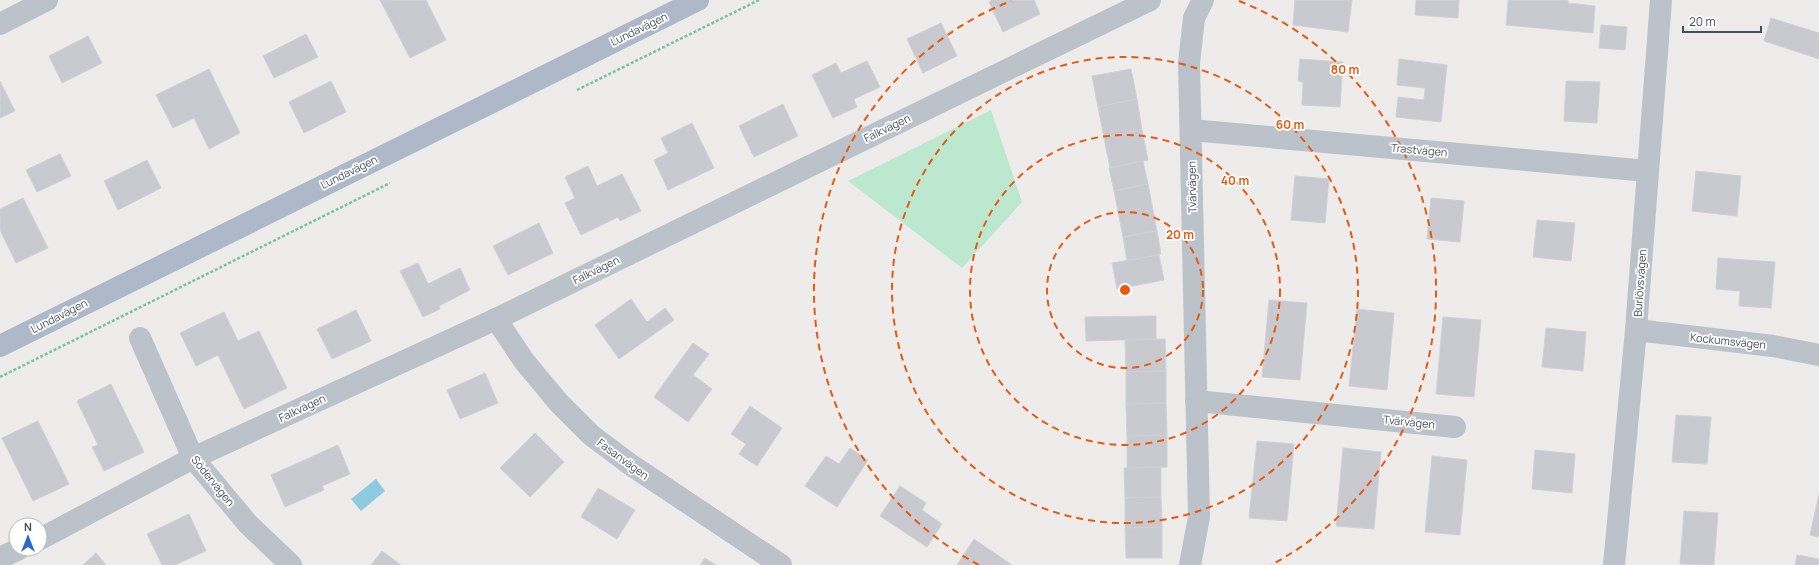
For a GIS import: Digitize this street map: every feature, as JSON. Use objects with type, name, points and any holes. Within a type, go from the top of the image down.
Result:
[{"type":"main road","name":"Lundavägen","points":[[0,346],[698,0]]},
{"type":"street","points":[[10,13],[47,0]]},
{"type":"street","name":"Falkvägen","points":[[48,535],[193,458],[496,319],[1150,0]]},
{"type":"street","name":"Tvärvägen","points":[[1190,565],[1199,517],[1189,63],[1194,18],[1203,0]]},
{"type":"street","name":"Burlövsvägen","points":[[1614,565],[1636,330],[1661,0]]},
{"type":"street","name":"Trastvägen","points":[[1191,130],[1648,171]]},
{"type":"street","name":"Fasanvägen","points":[[496,319],[524,362],[559,404],[591,436],[630,465],[781,565]]},
{"type":"street","name":"Kockumsvägen","points":[[1636,330],[1773,346],[1819,355]]},
{"type":"street","name":"Södervägen","points":[[140,338],[193,458],[248,524],[291,565]]},
{"type":"street","name":"Tvärvägen","points":[[1196,401],[1455,427]]},
{"type":"path","points":[[574,91],[759,0]]},
{"type":"path","points":[[0,377],[391,182]]},
{"type":"green space","points":[[991,110],[1022,202],[962,268],[848,181]]},
{"type":"water","points":[[376,479],[385,491],[361,511],[351,499]]},
{"type":"building","points":[[380,0],[426,0],[446,40],[410,58]]},
{"type":"building","points":[[992,0],[1034,0],[1040,14],[1003,32],[989,2]]},
{"type":"building","points":[[1295,0],[1352,0],[1348,32],[1293,25]]},
{"type":"building","points":[[1416,0],[1459,0],[1458,18],[1415,15]]},
{"type":"building","points":[[1508,0],[1568,0],[1568,3],[1595,6],[1593,33],[1506,25]]},
{"type":"building","points":[[1771,18],[1819,33],[1819,59],[1764,41]]},
{"type":"building","points":[[941,23],[957,56],[923,73],[907,39]]},
{"type":"building","points":[[1601,25],[1627,27],[1625,50],[1599,48]]},
{"type":"building","points":[[306,34],[318,57],[274,78],[263,56]]},
{"type":"building","points":[[88,36],[102,63],[62,83],[49,56]]},
{"type":"building","points":[[1300,59],[1343,62],[1340,107],[1302,105],[1303,82],[1298,81]]},
{"type":"building","points":[[1399,59],[1447,65],[1441,122],[1396,117],[1398,97],[1424,100],[1425,88],[1397,85]]},
{"type":"building","points":[[867,61],[880,87],[854,99],[857,107],[833,118],[812,75],[836,63],[841,73]]},
{"type":"building","points":[[209,69],[240,133],[209,149],[194,118],[173,128],[156,95]]},
{"type":"building","points":[[1131,69],[1137,99],[1098,107],[1092,76]]},
{"type":"building","points":[[0,81],[15,111],[0,118]]},
{"type":"building","points":[[331,81],[346,112],[304,133],[289,102]]},
{"type":"building","points":[[1566,81],[1600,82],[1597,123],[1564,121]]},
{"type":"building","points":[[1137,99],[1142,130],[1104,137],[1098,107]]},
{"type":"building","points":[[783,104],[798,136],[754,157],[739,126]]},
{"type":"building","points":[[692,123],[714,168],[668,190],[654,160],[668,153],[661,138]]},
{"type":"building","points":[[1142,130],[1148,160],[1110,168],[1104,137]]},
{"type":"building","points":[[60,154],[71,176],[37,192],[26,170]]},
{"type":"building","points":[[147,160],[161,188],[118,210],[104,181]]},
{"type":"building","points":[[1143,161],[1148,184],[1114,191],[1109,168]]},
{"type":"building","points":[[588,166],[597,186],[622,174],[641,211],[620,221],[618,217],[581,235],[565,203],[575,198],[565,177]]},
{"type":"building","points":[[1696,171],[1741,176],[1737,216],[1692,211]]},
{"type":"building","points":[[1295,176],[1329,179],[1325,223],[1291,220]]},
{"type":"building","points":[[1148,184],[1157,231],[1123,237],[1114,191]]},
{"type":"building","points":[[23,198],[48,248],[16,263],[0,230],[0,209]]},
{"type":"building","points":[[1431,198],[1464,201],[1460,242],[1427,239]]},
{"type":"building","points":[[1537,220],[1575,223],[1571,261],[1533,257]]},
{"type":"building","points":[[539,223],[553,253],[508,275],[493,246]]},
{"type":"building","points":[[1157,231],[1161,254],[1127,261],[1123,237]]},
{"type":"building","points":[[1159,255],[1164,280],[1117,289],[1112,263]]},
{"type":"building","points":[[1718,258],[1775,262],[1771,308],[1739,306],[1740,291],[1716,289]]},
{"type":"building","points":[[418,263],[428,284],[460,268],[470,290],[439,306],[440,309],[423,317],[400,271]]},
{"type":"building","points":[[631,299],[647,322],[665,308],[674,320],[619,359],[595,325]]},
{"type":"building","points":[[1269,300],[1307,303],[1300,380],[1262,377]]},
{"type":"building","points":[[1357,309],[1394,313],[1387,390],[1349,386]]},
{"type":"building","points":[[356,310],[371,341],[332,359],[317,329]]},
{"type":"building","points":[[224,312],[238,341],[259,331],[287,388],[244,409],[218,355],[196,366],[180,333]]},
{"type":"building","points":[[1156,316],[1156,339],[1086,341],[1085,317]]},
{"type":"building","points":[[1443,317],[1481,320],[1474,397],[1436,394]]},
{"type":"building","points":[[1546,328],[1586,332],[1583,371],[1542,367]]},
{"type":"building","points":[[1165,339],[1166,371],[1126,372],[1125,340]]},
{"type":"building","points":[[693,343],[709,354],[693,375],[712,389],[688,422],[654,397]]},
{"type":"building","points":[[1166,371],[1166,403],[1126,404],[1126,372]]},
{"type":"building","points":[[485,373],[498,403],[460,419],[447,390]]},
{"type":"building","points":[[111,384],[144,452],[104,471],[92,447],[98,445],[77,401]]},
{"type":"building","points":[[1166,403],[1167,435],[1127,436],[1126,404]]},
{"type":"building","points":[[750,406],[782,428],[757,466],[739,454],[746,444],[731,434]]},
{"type":"building","points":[[1676,415],[1711,417],[1707,464],[1672,462]]},
{"type":"building","points":[[38,421],[69,484],[33,501],[2,438]]},
{"type":"building","points":[[535,433],[564,462],[530,497],[500,468]]},
{"type":"building","points":[[1167,435],[1167,467],[1127,468],[1127,436]]},
{"type":"building","points":[[1257,441],[1294,444],[1287,521],[1249,518]]},
{"type":"building","points":[[338,445],[350,474],[322,486],[324,490],[285,507],[271,475]]},
{"type":"building","points":[[850,448],[868,460],[837,507],[805,486],[826,456],[839,464]]},
{"type":"building","points":[[1343,448],[1381,452],[1374,529],[1336,526]]},
{"type":"building","points":[[1535,450],[1575,454],[1572,493],[1532,489]]},
{"type":"building","points":[[1432,456],[1467,460],[1460,535],[1425,532]]},
{"type":"building","points":[[1161,467],[1161,497],[1125,498],[1124,468]]},
{"type":"building","points":[[900,486],[926,503],[922,510],[942,524],[927,547],[880,516]]},
{"type":"building","points":[[598,488],[635,510],[617,539],[581,517]]},
{"type":"building","points":[[1819,494],[1819,537],[1810,535]]},
{"type":"building","points":[[1161,497],[1162,527],[1125,528],[1125,498]]},
{"type":"building","points":[[1684,511],[1718,513],[1714,565],[1680,564]]},
{"type":"building","points":[[189,514],[206,551],[175,565],[162,565],[147,534]]},
{"type":"building","points":[[1162,527],[1162,558],[1126,558],[1125,528]]},
{"type":"building","points":[[974,539],[1012,565],[957,565]]},
{"type":"building","points":[[382,551],[401,565],[371,565]]},
{"type":"building","points":[[96,553],[106,565],[83,565]]},
{"type":"building","points":[[1797,555],[1819,559],[1819,565],[1795,565]]},
{"type":"building","points":[[705,558],[716,565],[700,565]]}]
